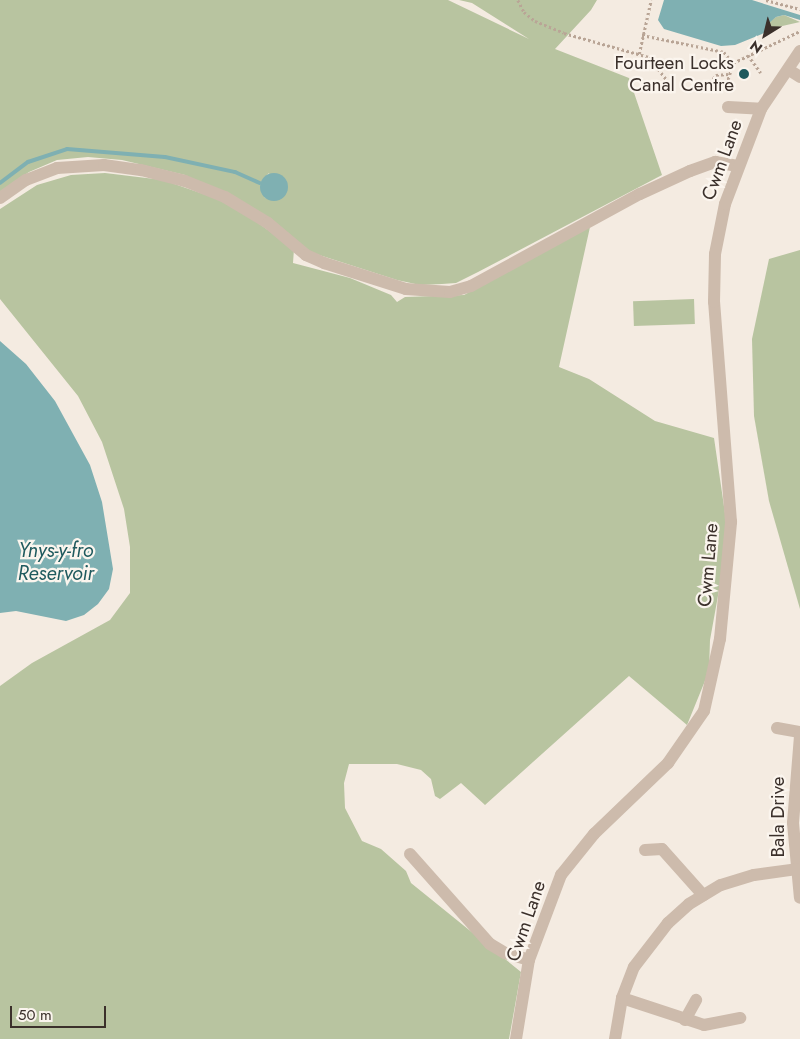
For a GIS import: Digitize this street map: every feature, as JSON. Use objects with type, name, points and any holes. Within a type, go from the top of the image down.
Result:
[{"type":"street","name":"Cwm Lane","points":[[516,1039],[529,960],[561,876],[594,834],[683,744],[704,710],[714,675],[731,522],[714,302],[715,254],[724,204],[761,109],[800,51]]},
{"type":"street","points":[[789,70],[800,77]]},
{"type":"street","points":[[728,107],[761,109]]},
{"type":"street","points":[[294,257],[312,258],[364,273],[398,296],[461,289],[640,194],[690,171],[715,162],[738,166]]},
{"type":"street","points":[[0,198],[26,180],[57,168],[84,164],[123,167],[185,181],[225,197],[268,223],[312,258]]},
{"type":"street","points":[[777,728],[800,732]]},
{"type":"street","name":"Bala Drive","points":[[800,736],[793,802],[800,898]]},
{"type":"street","points":[[645,850],[662,849],[703,894]]},
{"type":"street","points":[[410,854],[490,944],[505,953],[529,960]]},
{"type":"street","points":[[614,1039],[622,998],[634,967],[648,946],[668,923],[703,894],[754,875],[797,869]]},
{"type":"street","points":[[622,998],[704,1025],[740,1018]]},
{"type":"street","points":[[688,1021],[696,1000]]},
{"type":"path","points":[[518,0],[524,12],[536,21],[572,36],[649,57],[667,80]]},
{"type":"path","points":[[639,54],[651,0]]},
{"type":"path","points":[[766,0],[800,9]]},
{"type":"path","points":[[725,90],[728,74],[733,63],[800,31]]},
{"type":"path","points":[[642,35],[724,52],[733,63]]},
{"type":"path","points":[[748,55],[761,73]]},
{"type":"path","points":[[703,90],[716,75],[728,74]]},
{"type":"green space","points":[[0,0],[448,0],[529,39],[472,3],[459,0],[597,0],[591,10],[555,49],[629,78],[662,175],[456,283],[420,285],[397,280],[313,253],[185,175],[122,160],[88,157],[57,160],[29,172],[0,192]],"holes":[[[269,173],[277,200],[265,198],[260,183]]]},
{"type":"green space","points":[[784,15],[800,22],[769,29],[767,24],[776,17]]},
{"type":"green space","points":[[105,173],[163,180],[232,204],[294,249],[293,263],[350,278],[391,295],[397,302],[405,297],[464,295],[590,227],[559,367],[589,379],[655,421],[714,438],[726,520],[721,579],[710,640],[709,671],[687,725],[629,676],[485,805],[461,783],[440,799],[435,796],[431,779],[421,770],[397,764],[349,764],[344,783],[345,808],[362,841],[381,849],[406,871],[411,883],[521,972],[509,1039],[0,1039],[0,686],[32,663],[110,620],[130,593],[130,547],[124,509],[102,442],[78,396],[0,299],[0,209],[37,185],[71,175]]},
{"type":"green space","points":[[800,250],[800,609],[769,501],[754,416],[752,339],[769,259]]},
{"type":"green space","points":[[694,299],[695,324],[634,326],[633,301]]},
{"type":"water","points":[[664,0],[752,0],[800,15],[800,20],[784,15],[776,17],[768,24],[769,29],[762,34],[735,45],[721,46],[664,29],[658,20]]},
{"type":"water","points":[[274,173],[284,177],[288,187],[284,197],[274,201],[264,197],[260,187],[264,177]]},
{"type":"water","name":"Ynys-y-fro Reservoir","points":[[0,341],[26,364],[55,401],[90,465],[102,502],[113,569],[109,589],[98,604],[84,615],[66,621],[16,611],[0,613]]},
{"type":"waterway","points":[[0,183],[28,162],[67,149],[165,157],[235,172],[260,183]]},
{"type":"place","name":"Fourteen Locks Canal Centre","points":[[744,74]]}]
